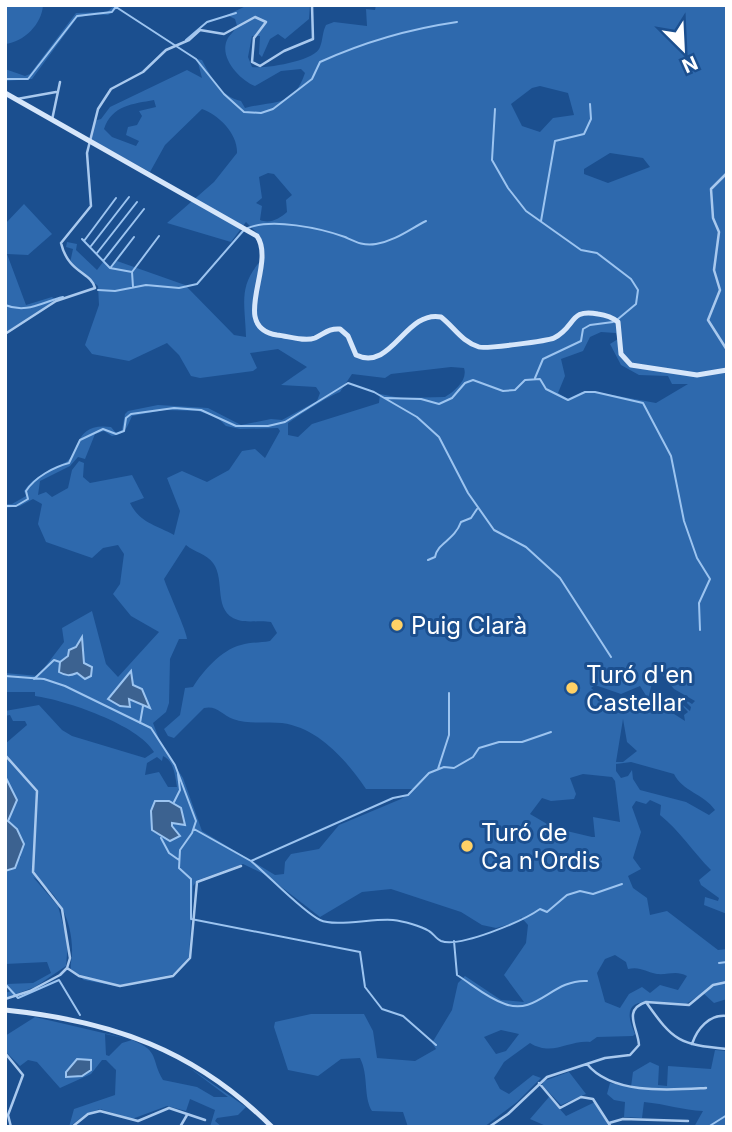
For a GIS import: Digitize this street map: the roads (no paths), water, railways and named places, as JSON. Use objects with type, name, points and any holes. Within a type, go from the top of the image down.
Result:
[{"type":"main road","points":[[5,93],[257,236],[264,262],[253,307],[258,322],[270,333],[309,339],[329,330],[340,329],[348,335],[356,355],[371,359],[381,355],[425,317],[441,317],[459,337],[484,348],[549,340],[561,333],[578,314],[586,312],[618,322],[621,354],[631,365],[697,375],[727,370]]},
{"type":"main road","points":[[5,1010],[82,1021],[146,1041],[216,1079],[272,1127]]},
{"type":"street","points":[[5,334],[56,301],[95,288],[93,281],[69,264],[61,243],[91,206],[89,141],[95,115],[111,89],[143,72],[166,50],[200,30],[224,34],[255,17],[260,18],[266,26],[254,38],[252,58],[254,65],[260,66],[284,51],[313,39],[312,5]]},
{"type":"street","points":[[52,120],[60,82]]},
{"type":"street","points":[[17,99],[57,92]]},
{"type":"street","points":[[727,173],[711,189],[719,237],[713,270],[720,290],[708,320],[727,350]]},
{"type":"street","points":[[5,755],[37,791],[33,872],[62,909],[71,949],[67,968],[34,989],[5,999]]},
{"type":"street","points":[[67,968],[79,976],[120,986],[173,976],[190,958],[197,882],[241,866]]},
{"type":"street","points":[[489,1127],[508,1114],[539,1083],[605,1058],[630,1055],[639,1045],[631,1020],[633,1010],[646,1002],[689,1004],[713,985],[727,982]]},
{"type":"street","points":[[646,1002],[672,1035],[692,1046],[727,1049]]},
{"type":"street","points":[[692,1046],[705,1023],[712,1018],[727,1016]]},
{"type":"street","points":[[5,1053],[23,1075],[9,1115],[11,1127]]},
{"type":"street","points":[[587,1064],[599,1075],[623,1085],[706,1088]]},
{"type":"street","points":[[539,1083],[560,1110],[589,1096],[610,1125],[622,1119],[688,1121]]},
{"type":"street","points":[[72,1127],[88,1114],[100,1111],[133,1121],[164,1108],[205,1120]]},
{"type":"street","points":[[180,1127],[187,1113]]},
{"type":"waterway","points":[[5,79],[28,79],[77,16],[112,12],[117,5]]},
{"type":"waterway","points":[[116,7],[196,59],[224,94],[244,112],[261,113],[273,109],[312,79],[320,62],[387,37],[457,22]]},
{"type":"waterway","points":[[186,40],[207,22],[236,13]]},
{"type":"waterway","points":[[541,221],[555,141],[584,134],[591,119],[590,104]]},
{"type":"waterway","points":[[495,109],[492,160],[508,188],[526,211],[581,250],[597,253],[631,279],[638,290],[636,304],[618,319]]},
{"type":"waterway","points":[[91,246],[129,197]]},
{"type":"waterway","points":[[84,241],[116,198]]},
{"type":"waterway","points":[[97,253],[137,202]]},
{"type":"waterway","points":[[104,260],[144,209]]},
{"type":"waterway","points":[[248,228],[270,224],[296,225],[371,244],[390,240],[426,221]]},
{"type":"waterway","points":[[98,290],[115,291],[146,285],[179,288],[197,284],[243,231]]},
{"type":"waterway","points":[[132,272],[159,236]]},
{"type":"waterway","points":[[111,267],[134,237]]},
{"type":"waterway","points":[[82,239],[110,268],[132,272],[133,287]]},
{"type":"waterway","points":[[5,305],[27,308],[63,297]]},
{"type":"waterway","points":[[535,378],[543,359],[581,341],[583,329],[590,325],[613,322]]},
{"type":"waterway","points":[[385,398],[421,399],[439,404],[452,398],[465,383],[473,380],[503,391],[515,390],[525,380],[540,379],[546,389],[568,400],[585,392],[595,392],[643,403],[671,456],[684,521],[697,558],[710,579],[699,603],[700,630]]},
{"type":"waterway","points":[[5,506],[16,506],[28,499],[26,491],[34,481],[69,463],[80,440],[103,429],[116,434],[124,431],[126,418],[131,414],[174,408],[201,410],[236,426],[268,426],[285,422],[348,383],[374,392],[417,417],[439,437],[468,493],[494,530],[526,547],[560,578],[611,657]]},
{"type":"waterway","points":[[428,560],[435,557],[439,548],[461,522],[471,518],[477,509]]},
{"type":"waterway","points":[[34,679],[54,660],[60,662]]},
{"type":"waterway","points":[[5,676],[44,679],[65,686],[151,728],[175,765],[196,821],[192,833],[180,850],[179,868],[191,879],[191,919],[360,952],[365,987],[382,1009],[403,1016],[436,1045]]},
{"type":"waterway","points":[[438,769],[449,735],[449,693]]},
{"type":"waterway","points":[[140,723],[143,706]]},
{"type":"waterway","points":[[194,829],[251,861],[393,798],[408,795],[429,773],[444,767],[454,768],[473,757],[479,748],[499,742],[522,742],[551,732]]},
{"type":"waterway","points":[[174,802],[180,790],[178,774]]},
{"type":"waterway","points":[[161,838],[169,853],[179,860]]},
{"type":"waterway","points":[[251,861],[295,902],[320,920],[335,923],[397,921],[421,927],[439,940],[450,942],[491,932],[540,909],[547,912],[567,895],[580,891],[593,894],[622,884]]},
{"type":"waterway","points":[[454,941],[457,975],[486,995],[505,1004],[526,1005],[564,985],[587,981]]},
{"type":"waterway","points":[[719,963],[727,962]]},
{"type":"waterway","points":[[5,984],[18,998],[59,980],[80,1015]]},
{"type":"waterway","points":[[708,1127],[727,1115]]},
{"type":"place","name":"Puig Clarà","points":[[397,625]]},
{"type":"place","name":"Turó d'en Castellar","points":[[572,688]]},
{"type":"place","name":"Turó de Ca n'Ordis","points":[[467,846]]}]
